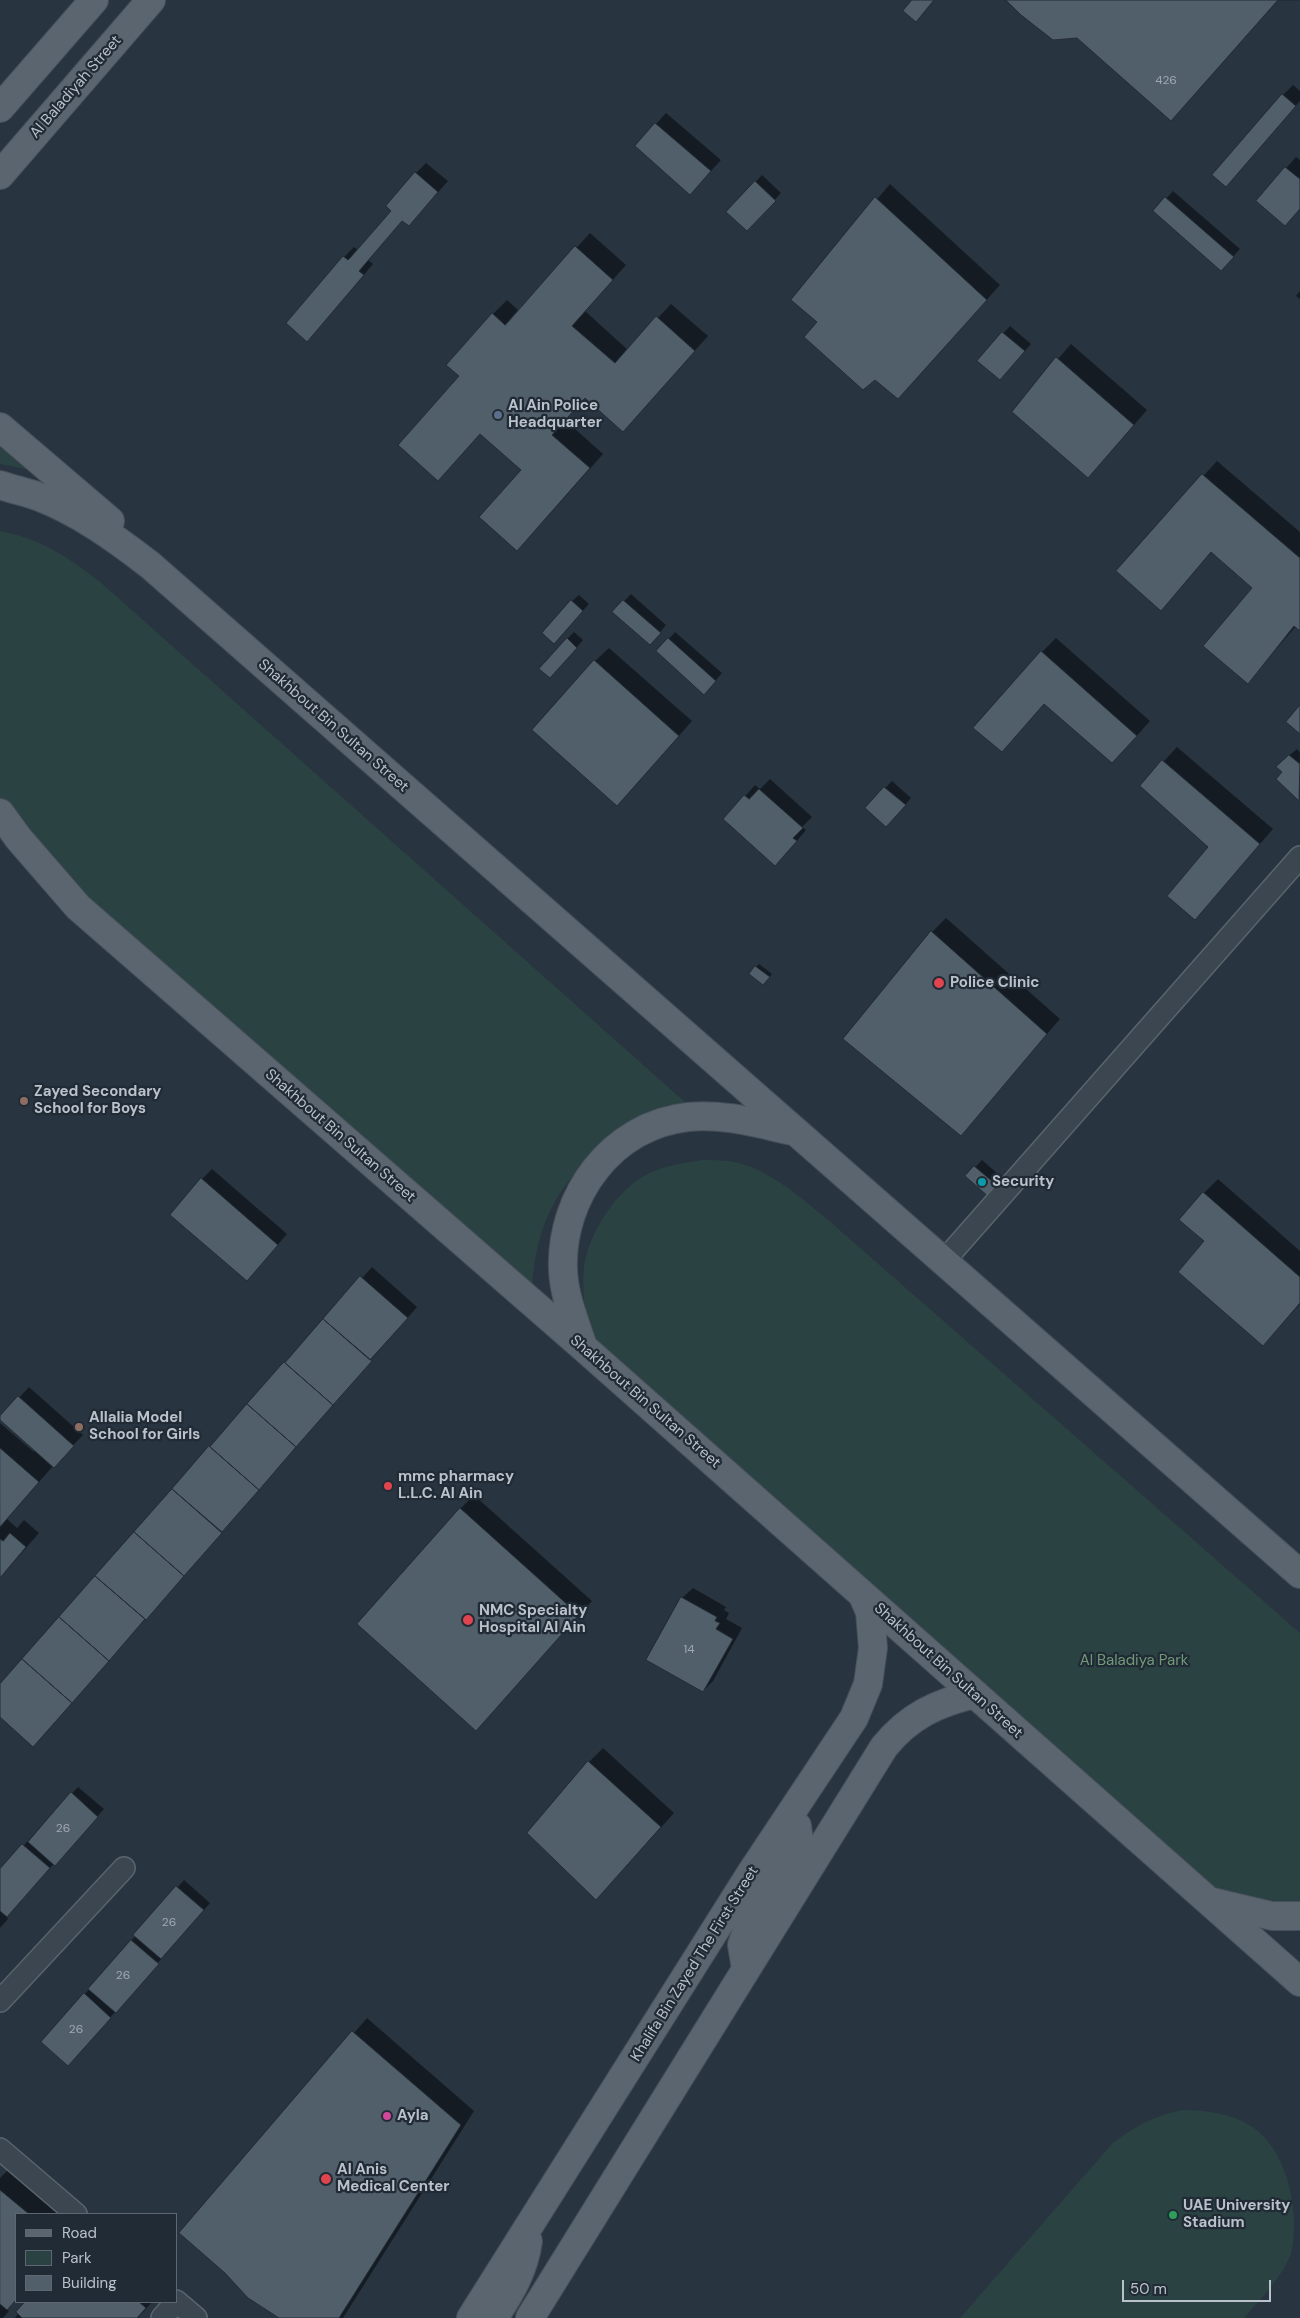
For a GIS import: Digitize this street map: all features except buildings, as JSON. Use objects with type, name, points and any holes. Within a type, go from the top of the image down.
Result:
[{"type":"main road","points":[[0,108],[94,0]]},
{"type":"main road","name":"Al Baladiyah Street","points":[[0,175],[151,0]]},
{"type":"main road","points":[[0,427],[95,507],[150,565]]},
{"type":"main road","name":"Shakhbout Bin Sultan Street","points":[[0,485],[37,496],[79,516],[112,536],[150,565],[1300,1574]]},
{"type":"main road","name":"Shakhbout Bin Sultan Street","points":[[0,813],[19,839],[78,907],[583,1348],[1300,1982]]},
{"type":"main road","points":[[0,848],[52,890],[78,907]]},
{"type":"main road","points":[[583,1348],[567,1297],[563,1272],[563,1246],[568,1220],[577,1197],[588,1177],[603,1160],[639,1133],[662,1123],[687,1117],[713,1116],[795,1132]]},
{"type":"main road","name":"Khalifa Bin Zayed The First Street","points":[[471,2318],[788,1818],[854,1718],[862,1701],[872,1666],[873,1648],[870,1612],[864,1596]]},
{"type":"main road","points":[[530,2318],[884,1747],[904,1725],[930,1708],[975,1694]]},
{"type":"main road","points":[[746,1969],[742,1946],[747,1930],[799,1841],[797,1826],[788,1818]]},
{"type":"main road","points":[[1209,1902],[1272,1916],[1300,1916]]},
{"type":"main road","points":[[494,2318],[522,2270],[526,2255],[529,2225]]},
{"type":"street","points":[[943,1262],[1300,857]]},
{"type":"street","points":[[0,2001],[124,1868]]},
{"type":"street","points":[[0,2149],[75,2213]]},
{"type":"street","points":[[162,2318],[174,2303]]},
{"type":"street","points":[[178,2303],[196,2318]]},
{"type":"green space","points":[[0,445],[30,470],[0,464]]},
{"type":"green space","points":[[0,531],[28,538],[52,550],[76,564],[99,581],[695,1111],[603,1149],[572,1177],[552,1208],[539,1241],[535,1259],[532,1296],[89,910],[0,810]]},
{"type":"green space","name":"Al Baladiya Park","points":[[702,1160],[729,1161],[757,1169],[805,1201],[1300,1633],[1300,1914],[1210,1895],[605,1352],[590,1329],[586,1314],[583,1276],[585,1261],[600,1223],[618,1198],[639,1179],[662,1168]]},
{"type":"green space","name":"UAE University Stadium","points":[[1182,2110],[1222,2114],[1250,2125],[1269,2142],[1278,2156],[1290,2188],[1294,2222],[1291,2254],[1276,2280],[1244,2318],[960,2318],[1112,2144],[1145,2122]]},
{"type":"place","name":"Al Ain Police Headquarter","points":[[498,415]]},
{"type":"place","name":"Police Clinic","points":[[939,983]]},
{"type":"place","name":"Zayed Secondary School for Boys","points":[[24,1101]]},
{"type":"place","name":"Security","points":[[982,1182]]},
{"type":"place","name":"Allalia Model School for Girls","points":[[79,1427]]},
{"type":"place","name":"mmc pharmacy L.L.C. Al Ain","points":[[388,1486]]},
{"type":"place","name":"NMC Specialty Hospital Al Ain","points":[[468,1620]]},
{"type":"place","name":"Ayla","points":[[387,2116]]},
{"type":"place","name":"Al Anis Medical Center","points":[[326,2179]]},
{"type":"place","name":"UAE University Stadium","points":[[1173,2215]]}]
